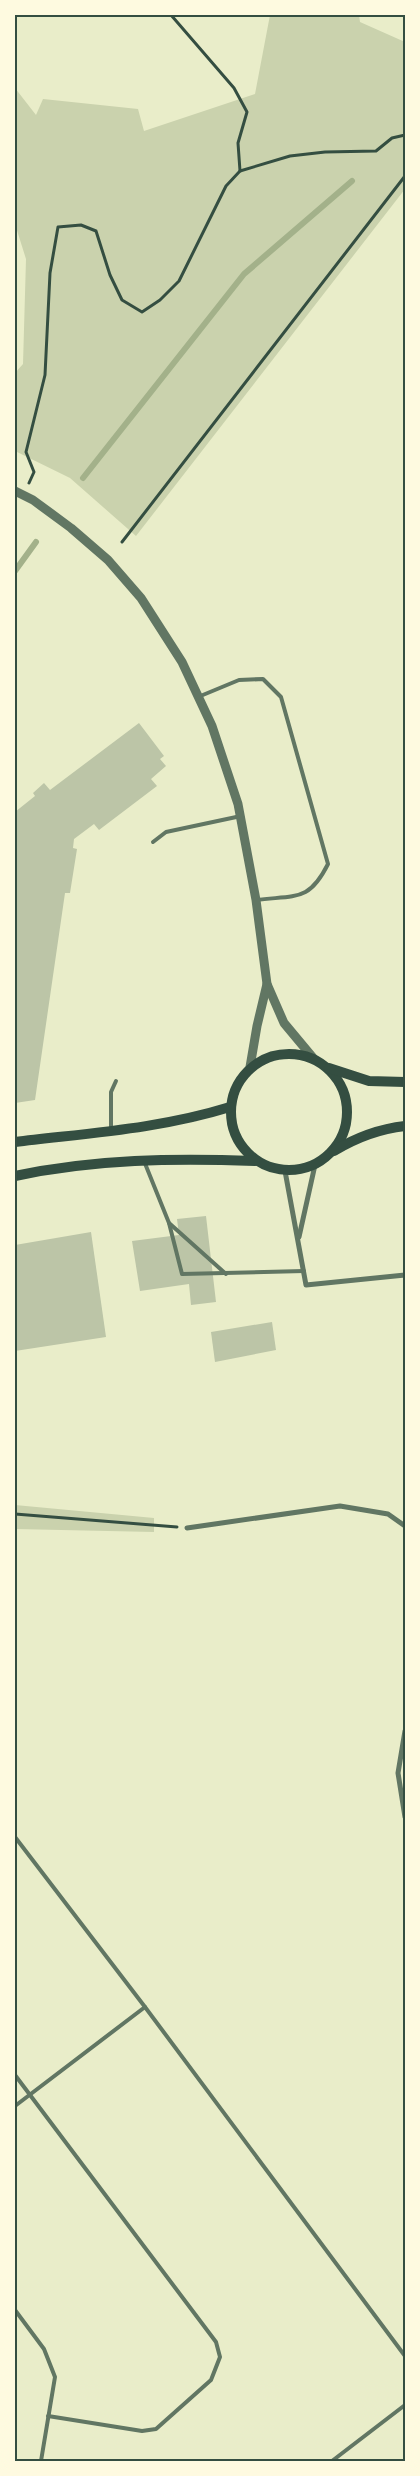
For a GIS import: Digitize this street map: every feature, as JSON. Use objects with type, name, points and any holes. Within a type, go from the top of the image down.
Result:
[{"type":"main road","points":[[255,1161],[235,1138],[231,1127],[230,1107],[238,1082],[250,1067],[268,1057],[288,1054],[314,1059],[328,1067],[369,1082],[405,1082]]},
{"type":"main road","points":[[328,1067],[342,1085],[346,1104],[345,1125],[342,1136],[330,1153]]},
{"type":"main road","points":[[15,1142],[111,1132],[192,1119],[230,1107]]},
{"type":"main road","points":[[15,1176],[144,1159],[183,1158],[255,1161],[273,1169],[285,1171],[314,1165],[356,1137],[385,1128],[405,1126]]},
{"type":"street","points":[[19,493],[33,500],[83,538],[124,576],[159,623],[198,696],[224,756],[241,816],[256,900],[267,984],[284,1023],[314,1059]]},
{"type":"street","points":[[250,1067],[267,984]]},
{"type":"street","points":[[298,1240],[314,1165]]},
{"type":"street","points":[[285,1171],[306,1285],[405,1275]]},
{"type":"street","points":[[187,1528],[340,1506],[388,1514],[405,1526]]},
{"type":"street","points":[[405,1731],[398,1773],[405,1817]]},
{"type":"lane","points":[[198,696],[239,680],[263,678],[281,697],[328,864],[318,884],[306,893],[256,900]]},
{"type":"lane","points":[[153,842],[166,832],[189,829],[198,825],[241,816]]},
{"type":"lane","points":[[111,1132],[110,1092],[116,1081]]},
{"type":"lane","points":[[144,1159],[168,1223],[182,1274],[304,1271]]},
{"type":"lane","points":[[168,1223],[226,1274]]},
{"type":"lane","points":[[15,1837],[145,2007],[405,2356]]},
{"type":"lane","points":[[15,2106],[145,2007]]},
{"type":"lane","points":[[15,2075],[216,2342],[220,2357],[211,2380],[156,2429],[142,2432],[48,2416]]},
{"type":"lane","points":[[15,2310],[44,2349],[55,2377],[41,2461]]},
{"type":"lane","points":[[332,2461],[405,2405]]},
{"type":"path","points":[[171,15],[234,88],[247,112],[238,143],[240,171]]},
{"type":"path","points":[[19,493],[34,472],[26,452],[45,375],[50,273],[58,227],[81,225],[96,231],[110,275],[122,300],[142,312],[160,300],[179,281],[226,186],[240,171],[290,156],[325,152],[376,151],[392,138],[405,135]]},
{"type":"path","points":[[122,542],[405,176]]},
{"type":"path","points":[[15,1514],[187,1528]]},
{"type":"green space","points":[[270,15],[359,15],[360,22],[405,42],[405,189],[136,536],[70,478],[15,451],[15,373],[23,364],[26,259],[15,224],[15,88],[36,115],[43,99],[138,109],[144,131],[255,94]]},
{"type":"green space","points":[[15,1505],[154,1518],[154,1532],[15,1529]]},
{"type":"building","points":[[139,723],[164,756],[160,759],[166,766],[151,779],[157,786],[99,830],[94,824],[74,839],[73,848],[77,849],[70,893],[65,893],[35,1100],[15,1103],[15,812],[35,796],[33,793],[44,783],[50,790]]},
{"type":"building","points":[[206,1216],[216,1302],[191,1305],[189,1284],[140,1291],[132,1241],[179,1235],[177,1219]]},
{"type":"building","points":[[91,1232],[106,1337],[15,1351],[15,1245]]},
{"type":"building","points":[[272,1322],[276,1350],[215,1362],[211,1332]]},
{"type":"waterway","points":[[83,478],[244,274],[352,181]]},
{"type":"waterway","points":[[15,571],[36,542]]}]
